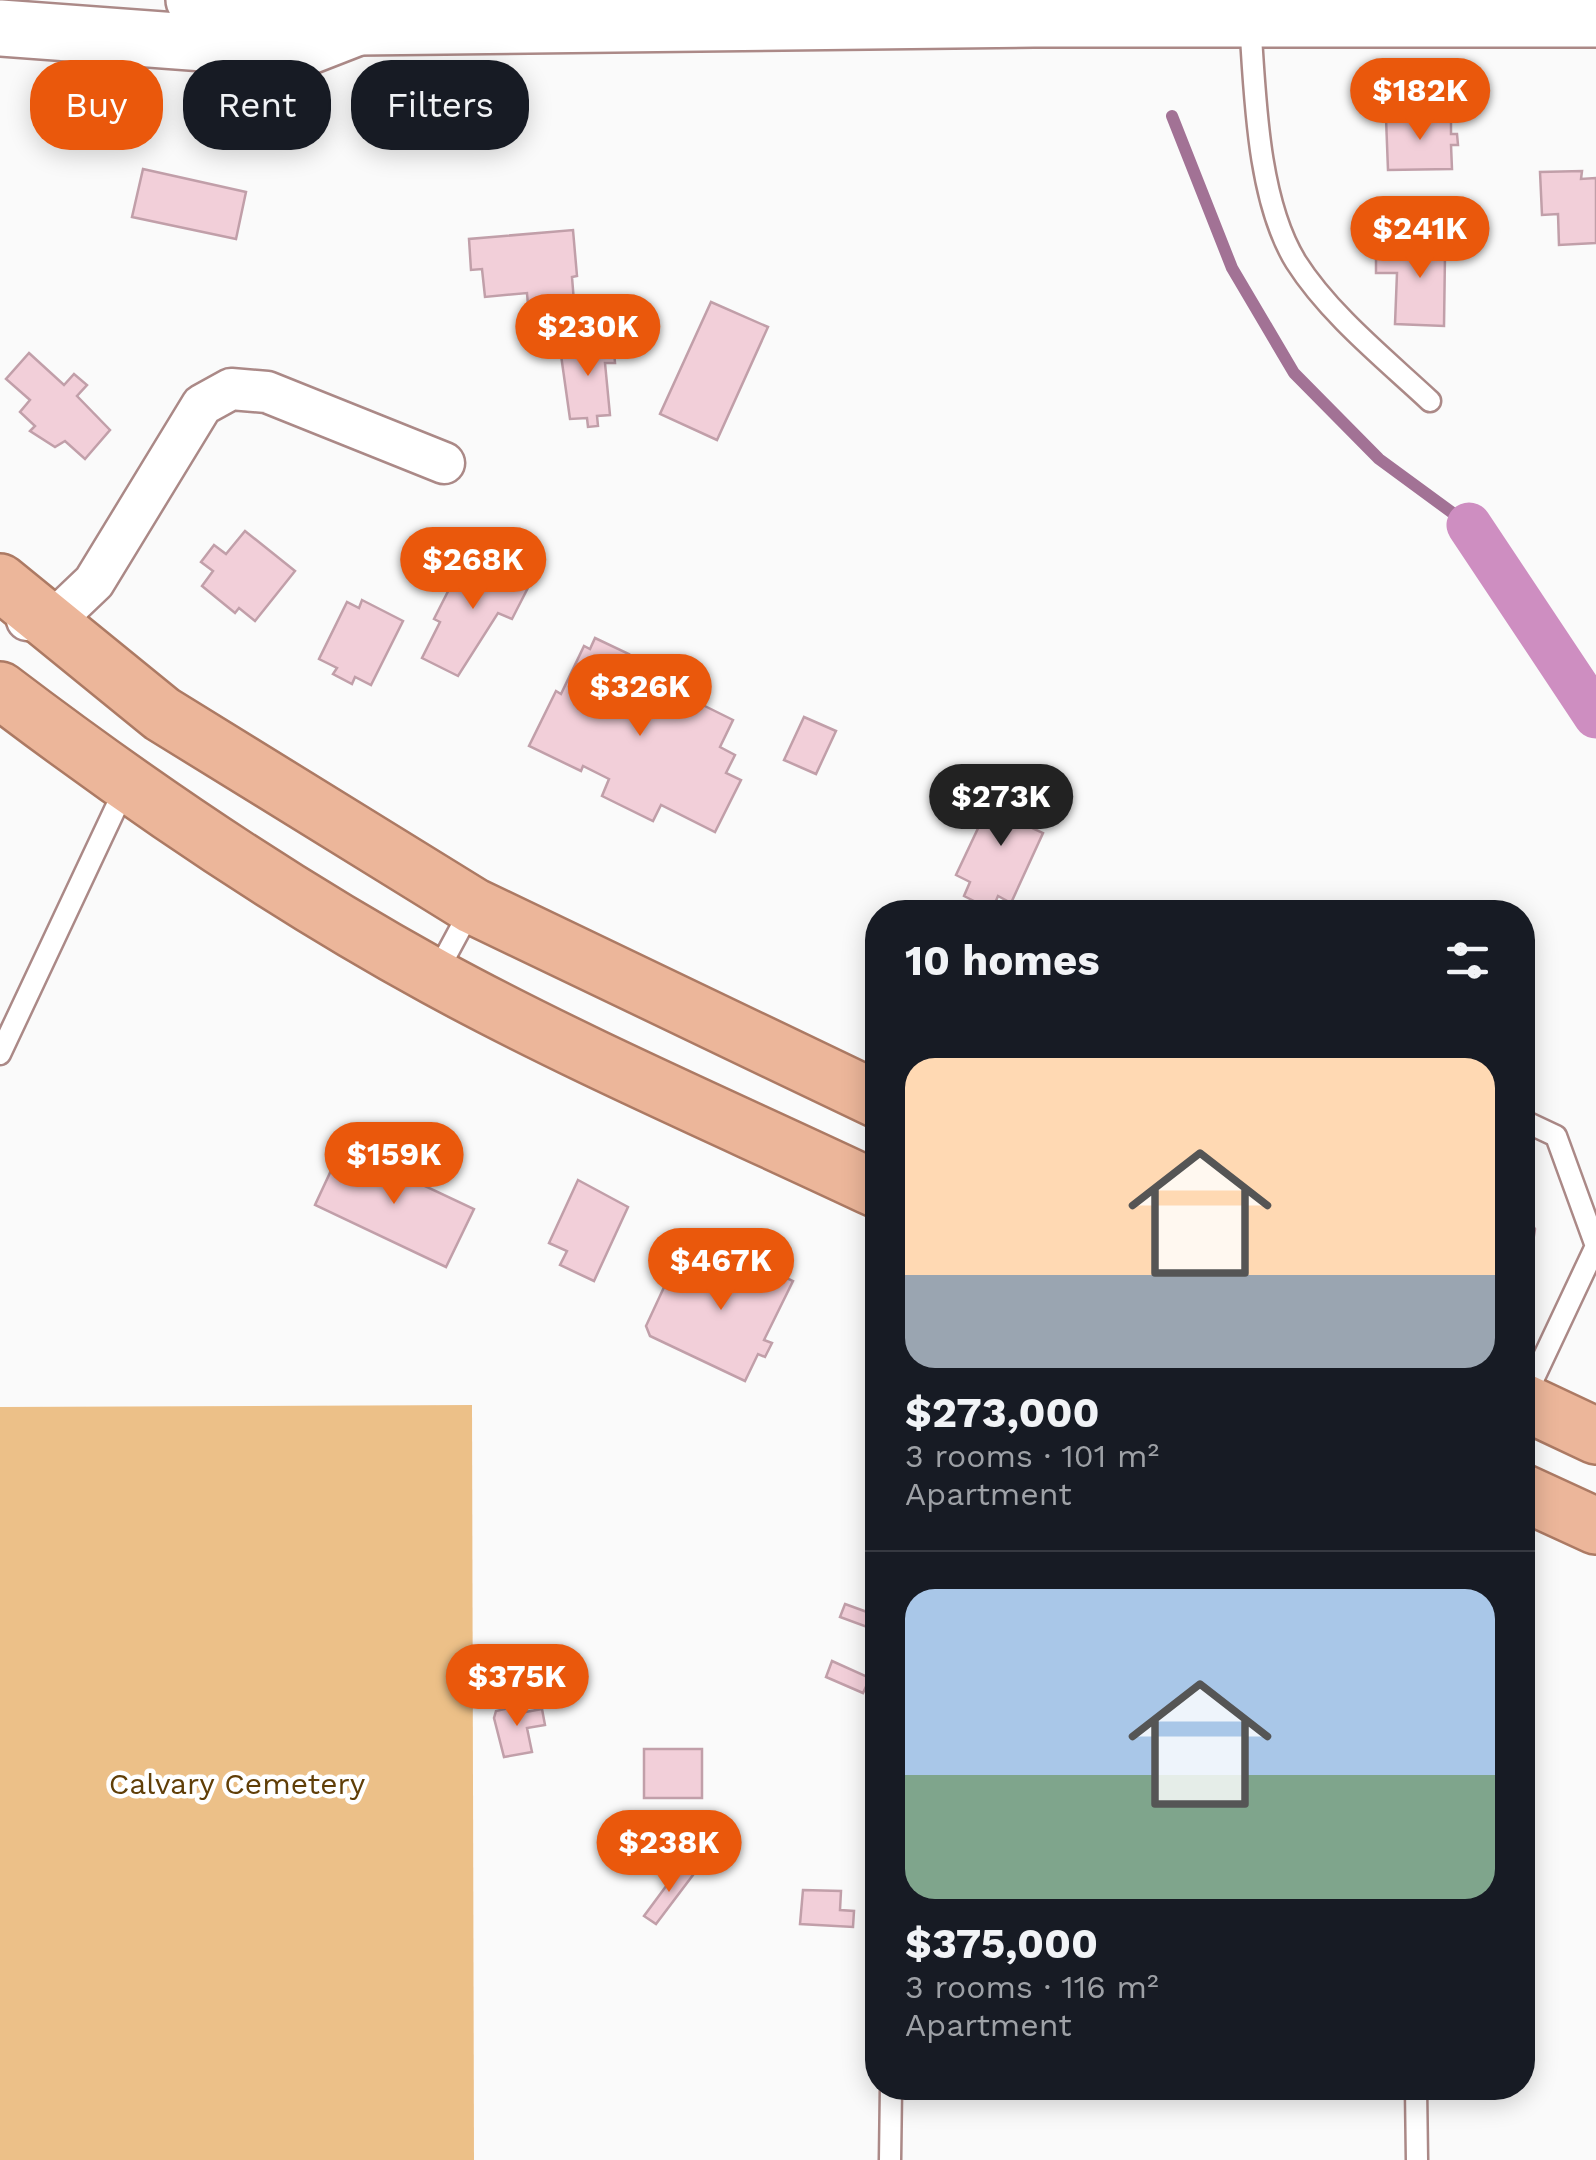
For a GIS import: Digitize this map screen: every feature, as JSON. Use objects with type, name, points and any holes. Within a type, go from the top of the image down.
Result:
[{"type":"highway","points":[[0,582],[25,619],[162,714],[473,906],[865,1094]]},
{"type":"highway","points":[[0,690],[126,786],[435,977],[865,1184]]},
{"type":"highway","points":[[1535,1407],[1596,1436]]},
{"type":"highway","points":[[1535,1498],[1596,1526]]},
{"type":"main road","points":[[194,0],[301,7],[358,27],[1250,18],[1340,9],[1596,20]]},
{"type":"main road","points":[[0,28],[298,50],[358,27]]},
{"type":"street","points":[[25,619],[94,582],[202,405],[231,389],[266,392],[444,463]]},
{"type":"lane","points":[[1250,18],[1257,135],[1271,194],[1295,261],[1376,350],[1430,401]]},
{"type":"lane","points":[[0,1054],[126,786]]},
{"type":"lane","points":[[435,977],[473,906]]},
{"type":"lane","points":[[1535,1126],[1556,1136],[1596,1246],[1535,1374]]},
{"type":"lane","points":[[890,2160],[891,2100]]},
{"type":"lane","points":[[1416,2100],[1417,2160]]},
{"type":"green space","name":"Calvary Cemetery","points":[[472,1405],[474,2160],[0,2160],[0,1407]]},
{"type":"building","points":[[1451,116],[1451,134],[1457,134],[1458,145],[1451,145],[1452,169],[1388,170],[1386,118]]},
{"type":"building","points":[[143,169],[246,192],[236,239],[132,217]]},
{"type":"building","points":[[1582,171],[1581,179],[1596,178],[1596,243],[1559,245],[1558,214],[1542,215],[1540,172]]},
{"type":"building","points":[[573,230],[577,276],[572,277],[574,302],[559,304],[560,315],[529,318],[527,293],[485,297],[482,269],[471,270],[469,239]]},
{"type":"building","points":[[1419,235],[1453,235],[1452,255],[1445,255],[1444,326],[1395,324],[1397,273],[1376,273],[1376,254],[1419,255]]},
{"type":"building","points":[[711,302],[768,327],[717,440],[660,414]]},
{"type":"building","points":[[613,339],[615,363],[605,363],[610,415],[597,416],[598,426],[588,427],[587,418],[570,419],[560,348]]},
{"type":"building","points":[[29,353],[64,385],[74,374],[87,385],[77,396],[110,430],[85,459],[65,441],[55,447],[30,431],[35,426],[20,412],[30,400],[6,379]]},
{"type":"building","points":[[245,531],[295,571],[255,621],[239,608],[235,613],[202,586],[213,571],[201,562],[214,545],[226,554]]},
{"type":"building","points":[[467,554],[522,581],[526,571],[534,576],[512,619],[498,613],[458,676],[422,658],[440,622],[434,619]]},
{"type":"building","points":[[362,600],[403,621],[371,685],[355,677],[352,684],[333,674],[337,668],[319,659],[347,602],[359,608]]},
{"type":"building","points":[[595,638],[629,654],[624,666],[733,720],[720,747],[735,755],[726,773],[741,780],[715,832],[661,805],[653,821],[602,796],[609,779],[583,766],[581,771],[529,746],[556,691],[561,694],[584,646],[590,649]]},
{"type":"building","points":[[804,717],[836,731],[816,774],[784,760]]},
{"type":"building","points":[[998,786],[1042,807],[1032,828],[1043,833],[1012,900],[998,896],[996,900],[972,900],[964,896],[970,882],[956,875]]},
{"type":"building","points":[[342,1147],[474,1209],[446,1267],[315,1205]]},
{"type":"building","points":[[578,1180],[628,1207],[594,1281],[560,1265],[567,1251],[549,1243]]},
{"type":"building","points":[[720,1246],[793,1281],[764,1340],[772,1343],[765,1357],[758,1354],[745,1381],[650,1336],[646,1326],[672,1270],[702,1284]]},
{"type":"building","points":[[845,1604],[865,1611],[865,1626],[840,1617]]},
{"type":"building","points":[[832,1661],[865,1676],[865,1689],[863,1693],[826,1677]]},
{"type":"building","points":[[518,1706],[520,1713],[542,1709],[545,1725],[527,1728],[532,1752],[504,1757],[494,1718],[496,1711]]},
{"type":"building","points":[[644,1749],[702,1749],[702,1798],[644,1798]]},
{"type":"building","points":[[681,1866],[693,1875],[656,1924],[644,1916]]},
{"type":"building","points":[[803,1890],[841,1891],[840,1910],[854,1911],[853,1927],[800,1924]]},
{"type":"waterway","points":[[1172,116],[1232,268],[1294,373],[1379,459],[1469,525]]},
{"type":"waterway","points":[[1469,525],[1596,716]]}]
